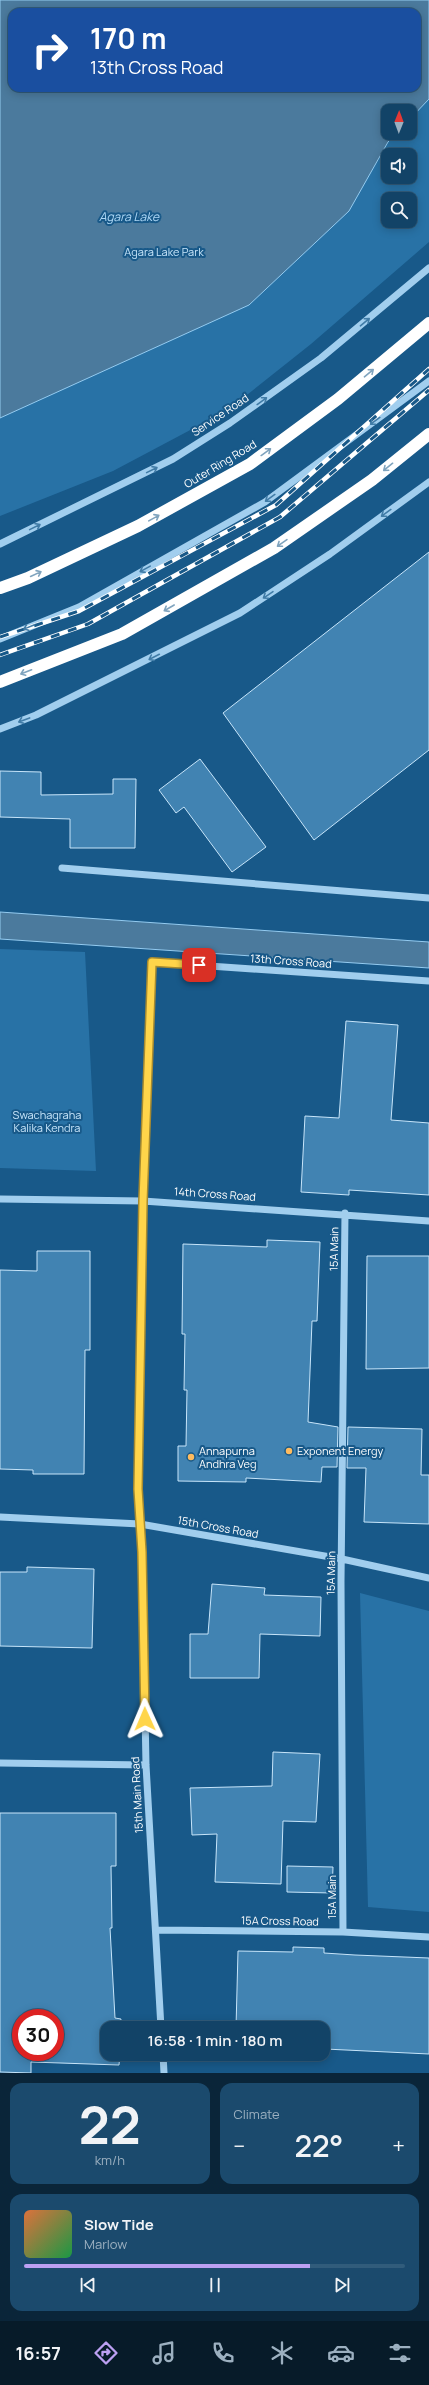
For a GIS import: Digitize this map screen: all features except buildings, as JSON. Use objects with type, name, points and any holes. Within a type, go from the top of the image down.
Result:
[{"type":"highway","name":"Outer Ring Road","points":[[0,588],[28,578],[138,526],[250,464],[338,399],[429,322]]},
{"type":"highway","points":[[0,682],[122,634],[267,552],[372,480],[429,434]]},
{"type":"street","name":"Service Road","points":[[0,544],[173,459],[230,423],[321,358],[429,268]]},
{"type":"street","points":[[0,639],[79,607],[265,502],[429,381]]},
{"type":"street","points":[[0,728],[36,715],[240,613],[330,554],[429,482]]},
{"type":"street","points":[[62,868],[429,898]]},
{"type":"street","name":"13th Cross Road","points":[[152,962],[429,981]]},
{"type":"street","name":"15th Main Road","points":[[152,962],[143,1201],[138,1489],[146,1765],[161,2021]]},
{"type":"street","name":"14th Cross Road","points":[[0,1199],[143,1201],[345,1213],[429,1221]]},
{"type":"street","name":"15A Main","points":[[343,1932],[342,1559],[345,1213]]},
{"type":"street","name":"15th Cross Road","points":[[0,1517],[140,1524],[342,1559],[429,1578]]},
{"type":"street","points":[[0,1763],[146,1765]]},
{"type":"street","name":"15A Cross Road","points":[[156,1930],[343,1932],[429,1936]]},
{"type":"street","points":[[163,2061],[164,2073]]},
{"type":"green space","name":"Agara Lake","points":[[0,0],[429,0],[429,242],[311,344],[228,410],[113,471],[0,516]]},
{"type":"green space","name":"Swachagraha Kalika Kendra","points":[[0,949],[85,952],[96,1171],[0,1168]]},
{"type":"green space","points":[[360,1593],[429,1611],[429,1912],[368,1907]]},
{"type":"water","name":"Agara Lake","points":[[0,0],[429,0],[429,99],[417,112],[417,104],[381,104],[381,140],[390,140],[385,148],[381,148],[381,154],[349,211],[249,305],[0,418]]},
{"type":"water","points":[[0,912],[429,942],[429,968],[0,939]]},
{"type":"railway","points":[[0,637],[79,611],[276,505],[429,369]]},
{"type":"railway","points":[[0,655],[88,624],[280,517],[429,390]]},
{"type":"place","name":"Exponent Energy","points":[[289,1451]]},
{"type":"place","name":"Annapurna Andhra Veg","points":[[191,1457]]},
{"type":"route","points":[[145,1719],[142,1552],[138,1489],[143,1201],[152,962],[199,965]]},
{"type":"park label","name":"Agara Lake Park","points":[[164,252]]}]
